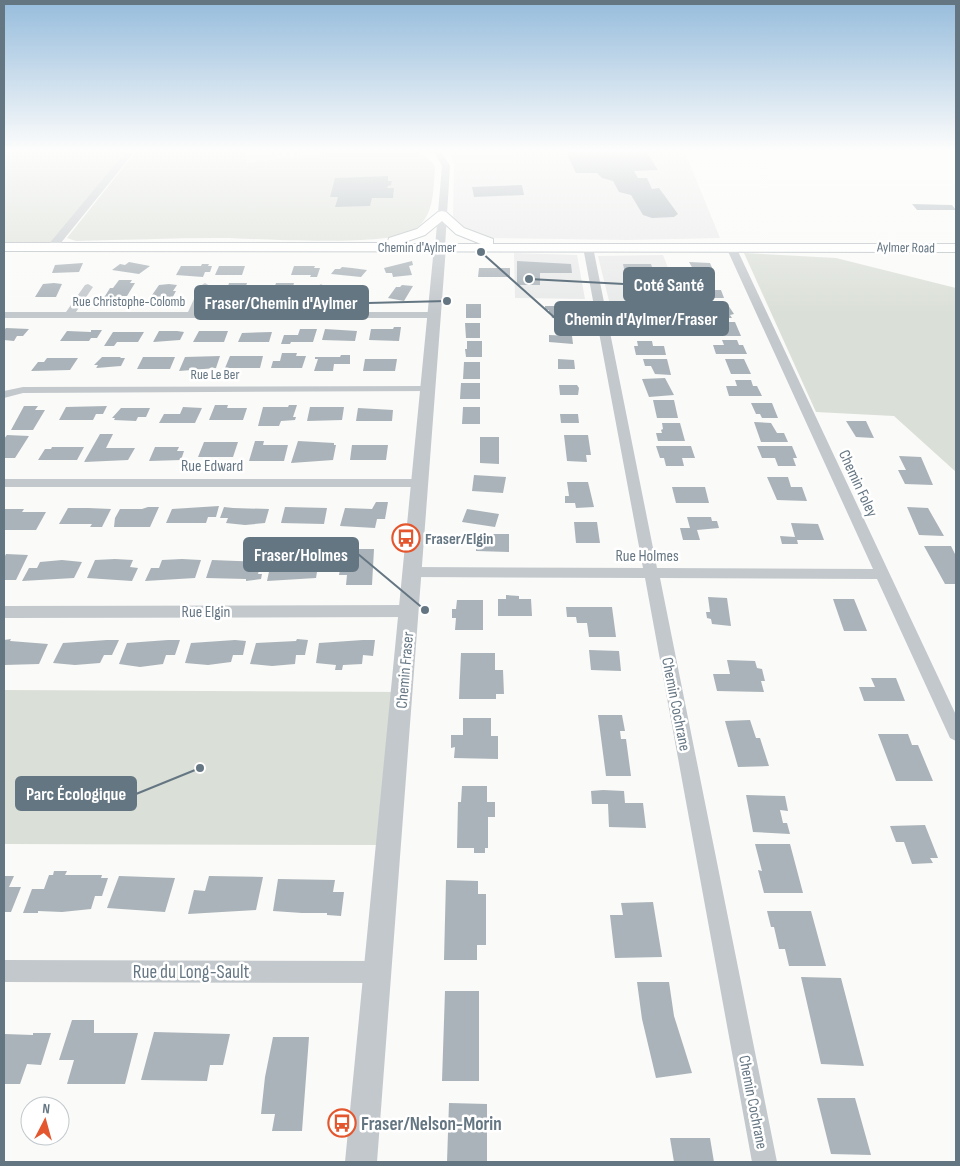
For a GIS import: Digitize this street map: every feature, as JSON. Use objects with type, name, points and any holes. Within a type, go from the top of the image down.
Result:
[{"type":"main road","points":[[352,247],[388,242],[415,235],[442,215],[454,227],[468,235],[486,242],[520,247]]},
{"type":"main road","name":"Aylmer Road","points":[[861,247],[956,246]]},
{"type":"main road","name":"Chemin d'Aylmer","points":[[4,247],[861,247]]},
{"type":"street","points":[[52,247],[87,204]]},
{"type":"street","name":"Chemin Fraser","points":[[361,1162],[443,204]]},
{"type":"street","name":"Chemin Cochrane","points":[[588,247],[765,1162]]},
{"type":"street","name":"Chemin Foley","points":[[731,247],[956,733]]},
{"type":"street","points":[[192,315],[205,286]]},
{"type":"street","points":[[69,315],[88,288]]},
{"type":"street","points":[[313,315],[321,288]]},
{"type":"street","name":"Rue Christophe-Colomb","points":[[4,315],[434,315]]},
{"type":"street","name":"Rue Le Ber","points":[[4,395],[23,390],[428,389]]},
{"type":"street","name":"Rue Edward","points":[[4,483],[420,483]]},
{"type":"street","name":"Rue Holmes","points":[[412,572],[882,574]]},
{"type":"street","name":"Rue Elgin","points":[[4,612],[409,610]]},
{"type":"street","name":"Rue du Long-Sault","points":[[4,971],[378,972]]},
{"type":"shaded area","points":[[4,204],[87,204],[52,247],[4,247]]},
{"type":"shaded area","points":[[94,204],[431,204],[426,218],[414,230],[400,236],[378,239],[320,241],[199,238],[76,241],[67,238]]},
{"type":"shaded area","points":[[453,204],[706,204],[720,238],[627,240],[486,238],[466,231],[455,223]]},
{"type":"shaded area","points":[[514,253],[577,255],[585,299],[515,298]]},
{"type":"shaded area","points":[[744,253],[836,258],[956,288],[956,472],[894,416],[816,412]]},
{"type":"shaded area","points":[[663,255],[682,305],[610,305],[598,256]]},
{"type":"shaded area","points":[[4,690],[402,692],[389,845],[4,844]]},
{"type":"building","points":[[336,204],[370,204],[370,206],[335,207]]},
{"type":"building","points":[[637,204],[671,204],[678,214],[674,217],[652,218],[643,215]]},
{"type":"building","points":[[912,204],[952,205],[956,210],[917,210]]},
{"type":"building","points":[[412,261],[413,265],[409,266],[412,275],[393,277],[392,273],[386,273],[384,268]]},
{"type":"building","points":[[517,261],[571,264],[572,273],[540,273],[540,285],[517,285]]},
{"type":"building","points":[[129,262],[150,266],[139,274],[112,270],[120,264],[125,265]]},
{"type":"building","points":[[689,262],[710,263],[713,270],[709,272],[710,276],[697,276]]},
{"type":"building","points":[[83,263],[79,272],[52,273],[55,265]]},
{"type":"building","points":[[202,264],[212,266],[210,272],[205,272],[203,277],[176,275],[181,266],[201,266]]},
{"type":"building","points":[[623,264],[651,264],[656,278],[626,278]]},
{"type":"building","points":[[219,266],[245,266],[242,275],[215,275]]},
{"type":"building","points":[[294,266],[315,266],[314,268],[320,268],[317,277],[310,277],[311,275],[291,275]]},
{"type":"building","points":[[342,267],[367,270],[361,277],[331,274],[335,269]]},
{"type":"building","points":[[479,268],[510,268],[510,277],[478,277]]},
{"type":"building","points":[[119,280],[132,280],[130,283],[135,283],[127,296],[121,296],[118,301],[102,301],[110,288],[113,288]]},
{"type":"building","points":[[229,283],[247,283],[246,286],[251,286],[246,296],[226,296],[231,286],[228,286]]},
{"type":"building","points":[[276,283],[294,283],[290,297],[271,297]]},
{"type":"building","points":[[43,284],[62,284],[56,297],[35,297]]},
{"type":"building","points":[[159,285],[177,285],[170,302],[156,301],[158,299],[150,298]]},
{"type":"building","points":[[402,285],[413,286],[404,301],[388,298],[396,287]]},
{"type":"building","points":[[350,286],[367,286],[365,301],[347,301],[352,289],[349,289]]},
{"type":"building","points":[[693,290],[721,290],[724,298],[696,298]]},
{"type":"building","points":[[466,304],[481,304],[481,318],[466,318]]},
{"type":"building","points":[[705,305],[728,305],[734,314],[730,315],[732,318],[712,318]]},
{"type":"building","points":[[545,306],[566,306],[564,318],[552,318],[549,310],[545,310]]},
{"type":"building","points":[[632,321],[653,321],[657,335],[635,335]]},
{"type":"building","points":[[713,322],[735,322],[741,336],[718,336]]},
{"type":"building","points":[[465,323],[480,323],[480,338],[466,338]]},
{"type":"building","points":[[394,327],[401,327],[399,341],[369,340],[371,329],[393,329]]},
{"type":"building","points":[[6,328],[29,329],[23,336],[17,336],[14,341],[4,340],[4,330]]},
{"type":"building","points":[[300,329],[317,329],[313,342],[281,344],[284,335],[298,335]]},
{"type":"building","points":[[325,329],[357,331],[355,341],[322,340]]},
{"type":"building","points":[[91,330],[102,330],[97,338],[91,338],[89,341],[60,341],[67,331],[91,332]]},
{"type":"building","points":[[159,331],[184,332],[180,340],[153,342]]},
{"type":"building","points":[[199,331],[228,331],[224,342],[193,342]]},
{"type":"building","points":[[113,332],[144,332],[138,342],[117,342],[114,346],[104,346]]},
{"type":"building","points":[[272,332],[269,342],[238,342],[242,333]]},
{"type":"building","points":[[549,335],[572,336],[573,344],[549,342]]},
{"type":"building","points":[[722,340],[737,340],[739,345],[743,345],[747,354],[716,354],[713,345],[724,345]]},
{"type":"building","points":[[467,341],[482,341],[482,357],[466,357]]},
{"type":"building","points":[[637,341],[652,341],[653,346],[664,346],[666,355],[636,355],[634,346],[638,346]]},
{"type":"building","points":[[282,353],[297,353],[296,356],[306,356],[302,368],[271,368],[273,361],[280,361]]},
{"type":"building","points":[[341,355],[350,355],[350,364],[334,364],[333,371],[314,371],[318,359],[315,359],[315,357],[340,357]]},
{"type":"building","points":[[220,356],[216,368],[179,371],[185,357]]},
{"type":"building","points":[[230,356],[263,356],[260,368],[225,368]]},
{"type":"building","points":[[102,357],[125,358],[121,366],[96,368],[98,365],[94,365]]},
{"type":"building","points":[[143,357],[175,357],[170,369],[137,369]]},
{"type":"building","points":[[47,358],[78,358],[70,370],[31,371],[38,362],[44,362]]},
{"type":"building","points":[[365,359],[397,359],[395,371],[363,371]]},
{"type":"building","points":[[558,359],[574,360],[575,369],[558,369]]},
{"type":"building","points":[[643,359],[667,359],[671,375],[655,374],[651,366],[645,366]]},
{"type":"building","points":[[725,359],[744,359],[751,374],[731,374]]},
{"type":"building","points":[[464,362],[480,362],[480,379],[463,379]]},
{"type":"building","points":[[665,378],[674,395],[649,397],[642,379]]},
{"type":"building","points":[[735,380],[751,380],[753,386],[757,386],[762,396],[729,396],[726,386],[737,386]]},
{"type":"building","points":[[461,383],[480,383],[480,399],[460,399]]},
{"type":"building","points":[[559,385],[577,385],[579,388],[578,395],[560,395]]},
{"type":"building","points":[[653,400],[674,400],[678,418],[657,418]]},
{"type":"building","points":[[751,403],[772,403],[778,418],[762,418],[760,414],[756,414]]},
{"type":"building","points":[[215,405],[228,405],[227,408],[247,408],[243,420],[209,420]]},
{"type":"building","points":[[289,405],[297,405],[293,417],[296,417],[295,420],[281,421],[279,426],[258,426],[263,407],[288,407]]},
{"type":"building","points":[[24,406],[38,406],[35,410],[45,410],[33,430],[11,430]]},
{"type":"building","points":[[107,406],[103,414],[96,414],[93,420],[59,420],[66,407]]},
{"type":"building","points":[[183,407],[202,408],[195,423],[159,423],[164,414],[180,414]]},
{"type":"building","points":[[310,407],[344,407],[342,420],[307,421]]},
{"type":"building","points":[[463,407],[480,407],[480,424],[462,424]]},
{"type":"building","points":[[121,408],[150,408],[146,417],[138,417],[136,421],[114,420],[115,418],[112,418]]},
{"type":"building","points":[[358,408],[393,410],[392,421],[356,421]]},
{"type":"building","points":[[560,414],[578,414],[579,423],[561,423]]},
{"type":"building","points":[[846,421],[866,421],[874,438],[856,437]]},
{"type":"building","points":[[754,422],[771,423],[777,433],[784,433],[788,442],[761,442]]},
{"type":"building","points":[[662,423],[680,423],[685,441],[658,441],[656,433],[662,433]]},
{"type":"building","points":[[100,434],[113,434],[106,448],[135,448],[128,460],[84,462]]},
{"type":"building","points":[[7,435],[29,436],[15,458],[5,458],[4,460],[4,439]]},
{"type":"building","points":[[564,435],[588,435],[591,455],[586,455],[587,462],[567,461]]},
{"type":"building","points":[[480,437],[499,437],[499,464],[480,463]]},
{"type":"building","points":[[255,441],[264,441],[263,445],[288,445],[284,461],[249,461]]},
{"type":"building","points":[[298,441],[334,443],[336,445],[333,460],[291,463]]},
{"type":"building","points":[[204,442],[238,442],[233,457],[198,457]]},
{"type":"building","points":[[352,445],[388,445],[386,460],[350,460]]},
{"type":"building","points":[[656,446],[691,446],[695,458],[682,458],[684,466],[666,466],[664,458],[660,458]]},
{"type":"building","points":[[757,446],[792,446],[797,458],[793,458],[796,466],[778,466],[775,458],[762,458]]},
{"type":"building","points":[[52,447],[84,447],[77,460],[38,460],[45,449],[51,449]]},
{"type":"building","points":[[155,447],[179,447],[177,451],[184,451],[181,460],[149,461]]},
{"type":"building","points":[[899,456],[921,457],[933,485],[905,484],[898,470],[906,470]]},
{"type":"building","points":[[474,475],[506,477],[503,493],[472,491]]},
{"type":"building","points":[[767,477],[788,477],[791,487],[802,487],[807,501],[777,500]]},
{"type":"building","points":[[567,482],[588,482],[594,507],[576,508],[575,503],[565,503],[565,496],[569,496]]},
{"type":"building","points":[[672,487],[705,487],[709,503],[676,503]]},
{"type":"building","points":[[376,502],[388,502],[385,519],[377,519],[375,528],[340,526],[345,508],[372,509]]},
{"type":"building","points":[[219,506],[216,517],[208,517],[206,523],[166,523],[172,509]]},
{"type":"building","points":[[159,507],[150,527],[114,527],[115,518],[120,509],[142,509]]},
{"type":"building","points":[[224,507],[269,509],[265,523],[245,525],[226,523],[228,518],[220,518]]},
{"type":"building","points":[[285,507],[327,508],[324,524],[281,523]]},
{"type":"building","points":[[907,507],[928,508],[944,536],[919,535]]},
{"type":"building","points":[[68,508],[111,509],[102,527],[90,527],[92,524],[59,524]]},
{"type":"building","points":[[4,509],[24,509],[22,512],[46,512],[36,530],[4,530]]},
{"type":"building","points":[[467,509],[499,514],[495,527],[462,522]]},
{"type":"building","points":[[687,517],[711,517],[712,521],[717,521],[719,528],[697,530],[700,540],[683,540],[680,528],[690,528]]},
{"type":"building","points":[[574,522],[597,522],[600,543],[576,543]]},
{"type":"building","points":[[791,523],[818,524],[824,540],[797,540],[798,544],[782,544],[780,536],[795,537]]},
{"type":"building","points":[[463,534],[509,534],[509,552],[476,551],[476,546],[463,545]]},
{"type":"building","points":[[924,546],[951,546],[956,556],[956,584],[945,584]]},
{"type":"building","points":[[351,549],[374,549],[372,585],[346,585],[347,575],[339,575],[341,564],[348,564]]},
{"type":"building","points":[[6,554],[28,555],[16,580],[4,580],[4,558]]},
{"type":"building","points":[[300,558],[319,560],[316,578],[267,581],[270,567],[278,567],[280,560]]},
{"type":"building","points":[[62,560],[82,562],[74,578],[22,581],[29,568],[37,568],[40,562]]},
{"type":"building","points":[[95,560],[133,560],[130,567],[138,568],[132,581],[87,578]]},
{"type":"building","points":[[162,560],[201,560],[195,578],[145,581],[151,568],[159,568]]},
{"type":"building","points":[[212,560],[261,562],[258,574],[262,574],[261,579],[246,581],[246,579],[206,578]]},
{"type":"building","points":[[506,595],[519,596],[519,599],[531,599],[532,616],[498,616],[498,599],[506,599]]},
{"type":"building","points":[[708,597],[727,598],[731,626],[712,624],[711,619],[707,618],[706,612],[710,612]]},
{"type":"building","points":[[833,599],[854,599],[867,631],[844,631]]},
{"type":"building","points":[[457,600],[483,600],[483,630],[455,630],[456,618],[452,618],[452,609],[456,609]]},
{"type":"building","points":[[566,607],[612,607],[616,637],[589,637],[587,623],[577,623],[576,617],[567,617]]},
{"type":"building","points":[[11,639],[10,641],[48,644],[39,664],[4,665],[4,640]]},
{"type":"building","points":[[297,639],[308,640],[305,655],[296,655],[295,664],[272,666],[250,664],[256,643],[296,641]]},
{"type":"building","points":[[119,640],[112,655],[104,655],[100,663],[75,665],[53,663],[63,643]]},
{"type":"building","points":[[180,640],[175,655],[166,655],[163,664],[140,667],[119,664],[127,643]]},
{"type":"building","points":[[375,640],[373,656],[363,655],[362,664],[343,665],[342,670],[335,670],[336,665],[316,663],[319,643]]},
{"type":"building","points":[[246,641],[243,655],[233,655],[231,662],[208,665],[185,663],[191,643]]},
{"type":"building","points":[[589,650],[619,651],[621,671],[591,670]]},
{"type":"building","points":[[461,653],[495,653],[495,670],[503,670],[504,694],[496,694],[496,699],[459,699]]},
{"type":"building","points":[[727,660],[755,661],[757,668],[762,669],[765,681],[761,681],[764,692],[717,691],[713,674],[730,674]]},
{"type":"building","points":[[871,678],[896,678],[905,701],[864,701],[859,687],[875,687]]},
{"type":"building","points":[[598,715],[622,715],[625,731],[620,731],[621,739],[626,739],[631,776],[606,776]]},
{"type":"building","points":[[463,718],[491,718],[491,736],[498,736],[498,759],[454,758],[455,747],[451,748],[451,735],[463,735]]},
{"type":"building","points":[[750,720],[756,738],[760,738],[769,766],[738,767],[725,721]]},
{"type":"building","points":[[878,734],[908,734],[912,745],[918,745],[933,781],[896,781]]},
{"type":"building","points":[[462,786],[487,786],[487,802],[495,802],[495,817],[488,817],[488,848],[485,848],[485,853],[474,853],[474,848],[457,848],[458,802],[461,802]]},
{"type":"building","points":[[591,791],[624,791],[625,803],[643,803],[646,828],[609,827],[608,804],[592,804]]},
{"type":"building","points":[[746,795],[785,796],[788,811],[780,810],[783,823],[787,823],[790,834],[753,832]]},
{"type":"building","points":[[925,825],[938,858],[930,858],[933,863],[912,864],[904,842],[896,842],[890,826]]},
{"type":"building","points":[[755,844],[790,844],[803,893],[764,893],[758,870],[762,871]]},
{"type":"building","points":[[54,871],[67,871],[65,875],[102,875],[101,878],[108,878],[102,896],[95,896],[91,909],[23,913],[32,889],[44,889],[49,875],[53,875]]},
{"type":"building","points":[[4,876],[14,876],[9,887],[21,887],[11,912],[4,912]]},
{"type":"building","points":[[119,876],[175,878],[165,912],[107,908]]},
{"type":"building","points":[[209,876],[263,877],[256,910],[188,914],[194,890],[205,891]]},
{"type":"building","points":[[278,879],[335,880],[333,892],[344,892],[341,916],[327,915],[327,913],[273,911]]},
{"type":"building","points":[[446,880],[478,881],[478,894],[486,894],[486,945],[477,945],[477,960],[444,960]]},
{"type":"building","points":[[653,902],[662,957],[615,958],[610,915],[623,915],[621,903]]},
{"type":"building","points":[[767,911],[811,911],[826,966],[789,966],[785,949],[779,949],[774,927],[771,927]]},
{"type":"building","points":[[801,977],[841,978],[864,1066],[821,1064]]},
{"type":"building","points":[[637,982],[669,982],[674,1016],[692,1073],[656,1078],[642,1019]]},
{"type":"building","points":[[445,991],[479,991],[479,1081],[442,1081]]},
{"type":"building","points":[[72,1020],[94,1020],[94,1033],[138,1033],[125,1084],[67,1084],[74,1060],[59,1060]]},
{"type":"building","points":[[154,1032],[230,1034],[223,1065],[210,1065],[207,1081],[141,1080]]},
{"type":"building","points":[[33,1033],[51,1033],[41,1065],[27,1064],[20,1084],[4,1084],[4,1034],[33,1035]]},
{"type":"building","points":[[273,1037],[309,1037],[302,1131],[272,1131],[275,1114],[261,1114],[265,1077]]},
{"type":"building","points":[[817,1098],[855,1098],[871,1155],[831,1154]]},
{"type":"building","points":[[449,1103],[487,1104],[487,1162],[447,1162]]},
{"type":"building","points":[[670,1138],[710,1138],[714,1162],[674,1162]]},
{"type":"place","name":"Chemin d'Aylmer/Fraser","points":[[481,252]]},
{"type":"place","name":"Coté Santé","points":[[529,279]]},
{"type":"place","name":"Fraser/Chemin d'Aylmer","points":[[447,301]]},
{"type":"place","name":"Fraser/Elgin","points":[[406,538]]},
{"type":"place","name":"Fraser/Holmes","points":[[425,610]]},
{"type":"place","name":"Parc Écologique","points":[[200,768]]},
{"type":"place","name":"Fraser/Nelson-Morin","points":[[342,1123]]}]
